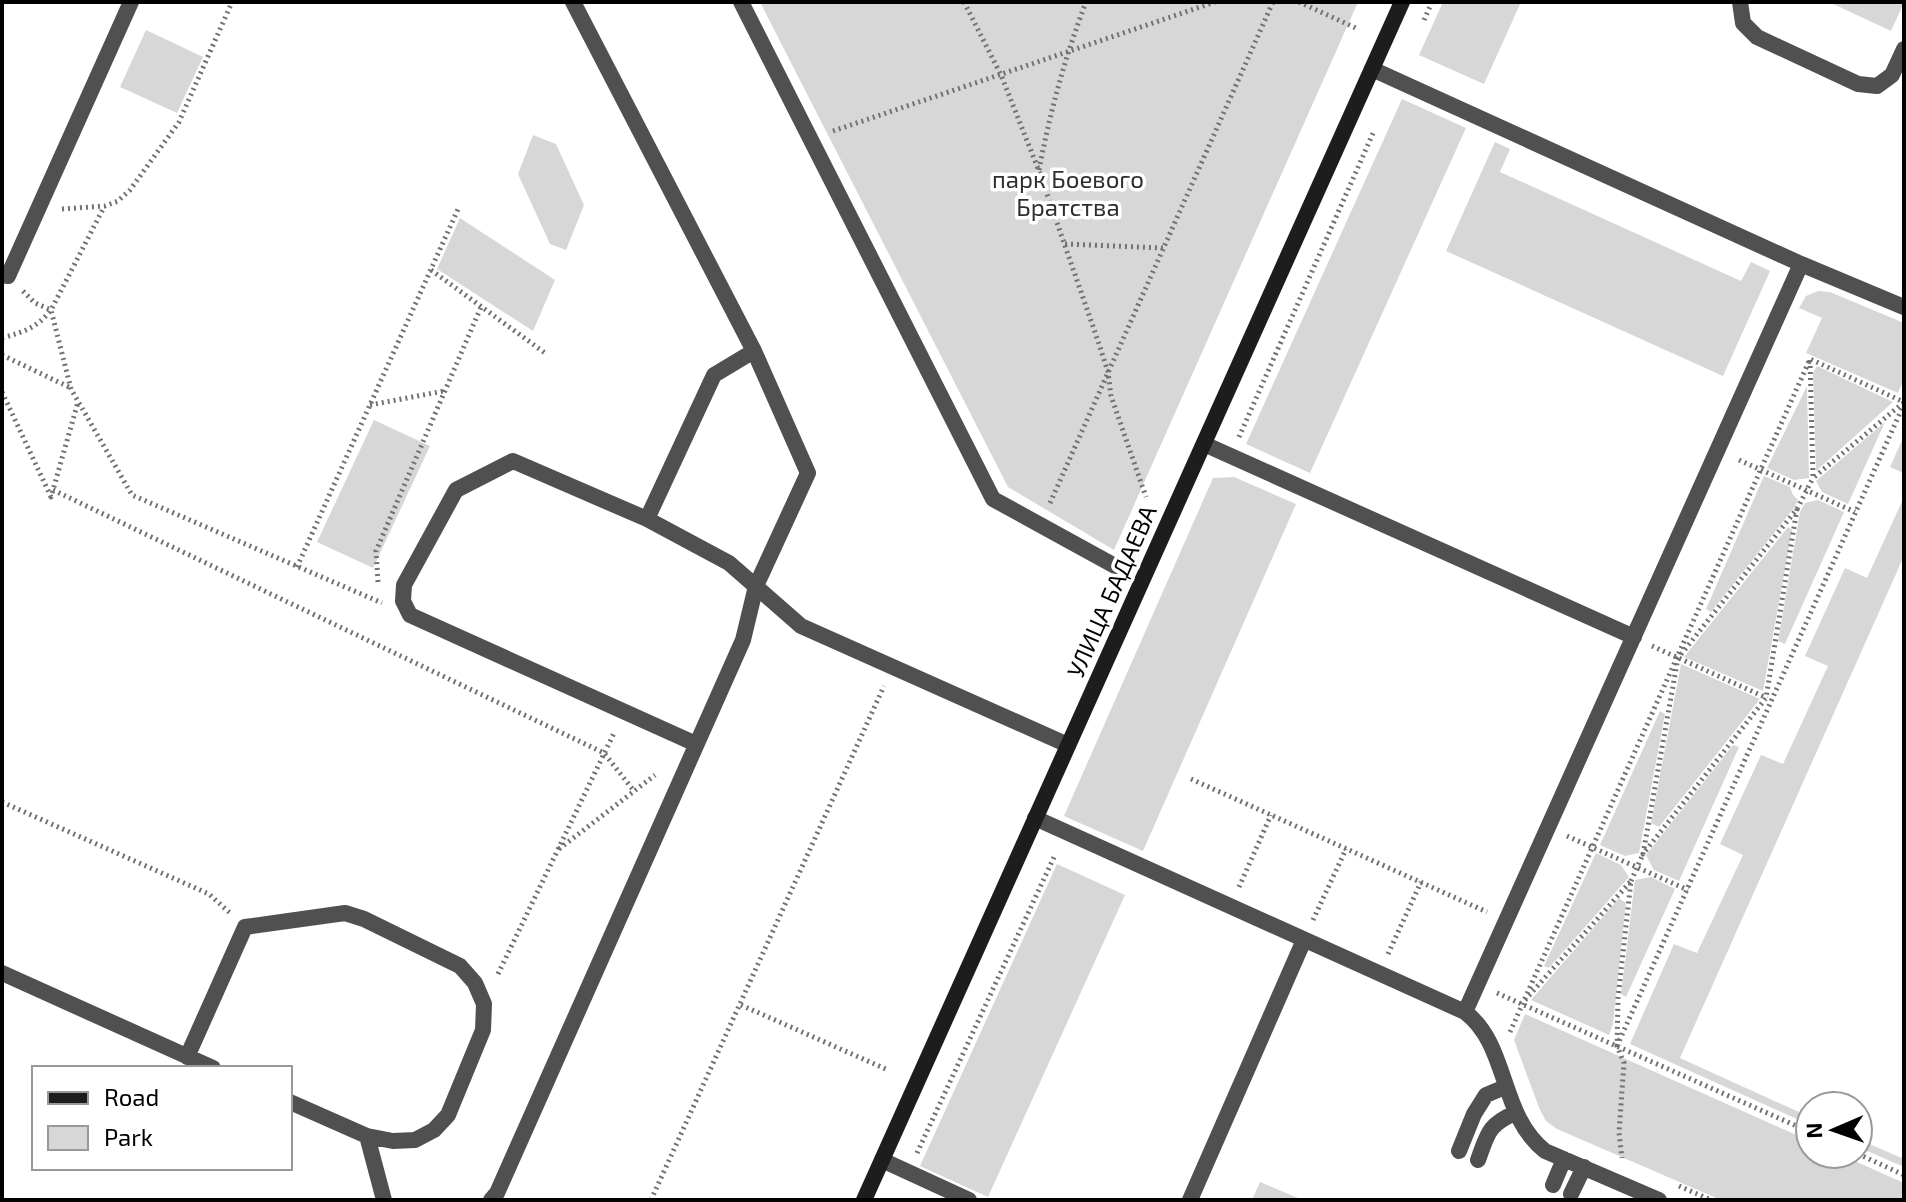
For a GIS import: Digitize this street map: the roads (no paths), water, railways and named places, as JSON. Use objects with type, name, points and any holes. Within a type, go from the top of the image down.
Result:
[{"type":"street","name":"УЛИЦА БАДАЕВА","points":[[864,1200],[1402,2]]},
{"type":"lane","points":[[5,275],[131,2]]},
{"type":"lane","points":[[491,1200],[497,1193],[743,640],[756,586],[808,473],[754,351],[573,2]]},
{"type":"lane","points":[[741,2],[993,499],[1115,566]]},
{"type":"lane","points":[[1740,2],[1743,23],[1757,37],[1858,84],[1877,86],[1892,75],[1904,49]]},
{"type":"lane","points":[[1372,69],[1801,264],[1904,307]]},
{"type":"lane","points":[[1465,1012],[1801,264]]},
{"type":"lane","points":[[647,519],[714,375],[754,351]]},
{"type":"lane","points":[[1204,444],[1634,637]]},
{"type":"lane","points":[[696,744],[410,615],[403,601],[404,585],[456,490],[513,461],[647,519],[729,563],[801,626],[1068,745]]},
{"type":"lane","points":[[1035,818],[1465,1012],[1478,1022],[1486,1036],[1515,1113],[1531,1140],[1545,1151],[1584,1167],[1637,1196],[1659,1200]]},
{"type":"lane","points":[[187,1057],[245,927],[345,913],[460,966],[475,983],[484,1004],[483,1030],[448,1115],[434,1130],[415,1140],[393,1141],[367,1136],[292,1103]]},
{"type":"lane","points":[[1190,1200],[1304,940]]},
{"type":"lane","points":[[2,973],[208,1066]]},
{"type":"lane","points":[[1459,1151],[1474,1114],[1486,1095],[1505,1087]]},
{"type":"lane","points":[[1478,1160],[1496,1121],[1515,1113]]},
{"type":"lane","points":[[367,1136],[384,1200]]},
{"type":"lane","points":[[1553,1185],[1564,1159]]},
{"type":"lane","points":[[882,1160],[965,1199]]},
{"type":"lane","points":[[1571,1194],[1584,1167]]},
{"type":"park label","name":"парк Боевого Братства","points":[[1068,192]]}]
